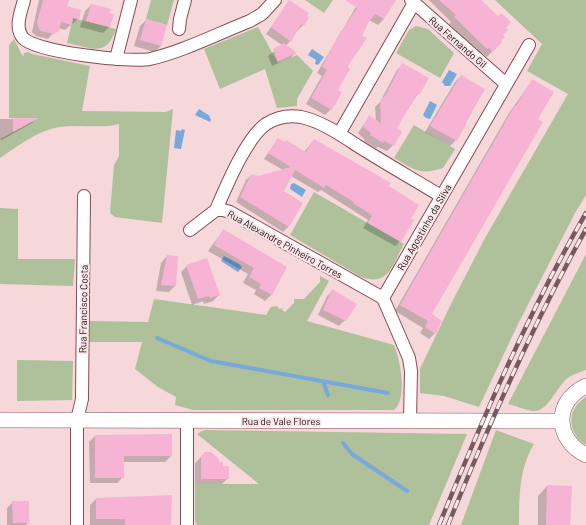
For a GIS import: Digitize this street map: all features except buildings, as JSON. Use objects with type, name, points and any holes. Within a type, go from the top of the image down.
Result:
[{"type":"street","points":[[24,0],[19,19],[19,28],[21,34],[28,42],[47,48],[116,59],[149,59],[174,52],[250,21],[262,14],[275,0]]},
{"type":"street","points":[[116,59],[131,0]]},
{"type":"street","points":[[179,29],[185,0]]},
{"type":"street","points":[[339,134],[413,2]]},
{"type":"street","name":"Rua Fernando Gil","points":[[413,2],[506,84]]},
{"type":"street","name":"Rua Agostinho da Silva","points":[[383,298],[529,45]]},
{"type":"street","name":"Rua Alexandre Pinheiro Torres","points":[[383,298],[230,212],[216,210],[249,144],[266,125],[276,119],[288,116],[302,118],[316,122],[339,134],[441,196]]},
{"type":"street","name":"Rua Francisco Costa","points":[[77,525],[77,420],[82,399],[84,196]]},
{"type":"street","points":[[190,230],[216,210]]},
{"type":"street","points":[[383,298],[409,358],[411,371],[410,420]]},
{"type":"street","points":[[586,386],[572,395],[566,403],[562,421],[563,432],[569,443],[577,451],[586,455]]},
{"type":"street","name":"Rua de Vale Flores","points":[[0,420],[562,421]]},
{"type":"street","points":[[186,525],[187,421]]},
{"type":"green space","points":[[151,0],[174,0],[167,25],[146,19]]},
{"type":"green space","points":[[305,0],[333,0],[324,13]]},
{"type":"green space","points":[[495,0],[586,0],[586,195],[575,213],[518,324],[479,407],[444,396],[420,393],[420,369],[485,238],[568,94],[527,71],[542,44]]},
{"type":"green space","points":[[73,18],[116,29],[108,44],[97,49],[67,43]]},
{"type":"green space","points":[[416,26],[428,29],[454,53],[440,78],[396,53],[409,30]]},
{"type":"green space","points":[[258,27],[278,63],[297,55],[313,71],[297,99],[297,106],[277,108],[265,69],[220,89],[204,49]]},
{"type":"green space","points":[[14,39],[23,57],[24,53],[28,52],[90,66],[82,111],[166,112],[173,109],[162,223],[115,217],[110,213],[114,165],[119,156],[119,124],[105,126],[67,126],[44,131],[28,139],[0,158],[0,139],[29,123],[28,118],[9,118],[9,45]]},
{"type":"green space","points":[[414,125],[455,149],[443,168],[428,171],[417,170],[394,158]]},
{"type":"green space","points":[[314,192],[404,244],[393,266],[384,276],[378,279],[361,277],[290,235]]},
{"type":"green space","points":[[0,208],[18,209],[18,259],[75,259],[73,286],[0,284]]},
{"type":"green space","points":[[586,254],[586,370],[569,377],[564,381],[548,403],[539,410],[533,411],[508,404]]},
{"type":"green space","points":[[320,276],[329,281],[307,321],[394,345],[402,378],[402,388],[401,397],[394,410],[193,410],[175,405],[176,397],[158,387],[135,369],[142,342],[89,342],[90,321],[148,322],[154,299],[266,315],[271,307],[277,306],[279,309],[283,308],[282,310],[285,312],[294,303],[294,299],[304,299],[320,282]]},
{"type":"green space","points":[[17,360],[73,361],[72,400],[17,401]]},
{"type":"green space","points":[[586,397],[586,445],[575,434],[571,421],[575,408],[579,402]]},
{"type":"green space","points":[[496,430],[534,444],[525,463],[521,483],[519,525],[461,525]]},
{"type":"green space","points":[[202,431],[467,434],[429,525],[197,525],[195,521],[195,484],[259,484],[197,434]]},
{"type":"water","points":[[312,49],[324,57],[318,65],[315,64],[316,60],[308,55]]},
{"type":"water","points":[[449,70],[457,74],[450,86],[445,86],[442,82]]},
{"type":"water","points":[[430,101],[437,105],[430,119],[423,115]]},
{"type":"water","points":[[199,109],[210,116],[210,122],[195,115]]},
{"type":"water","points":[[182,129],[185,130],[181,149],[174,148],[176,130],[181,131]]},
{"type":"water","points":[[294,183],[306,190],[302,197],[290,189],[291,184]]},
{"type":"water","points":[[224,256],[242,267],[238,272],[221,261]]},
{"type":"waterway","points":[[157,338],[211,361],[388,393]]},
{"type":"waterway","points":[[323,381],[328,395]]},
{"type":"waterway","points":[[343,443],[352,454],[407,491]]},
{"type":"railway","points":[[439,525],[507,366],[545,289],[586,213]]},
{"type":"railway","points":[[448,525],[512,375],[548,301],[586,229]]}]
